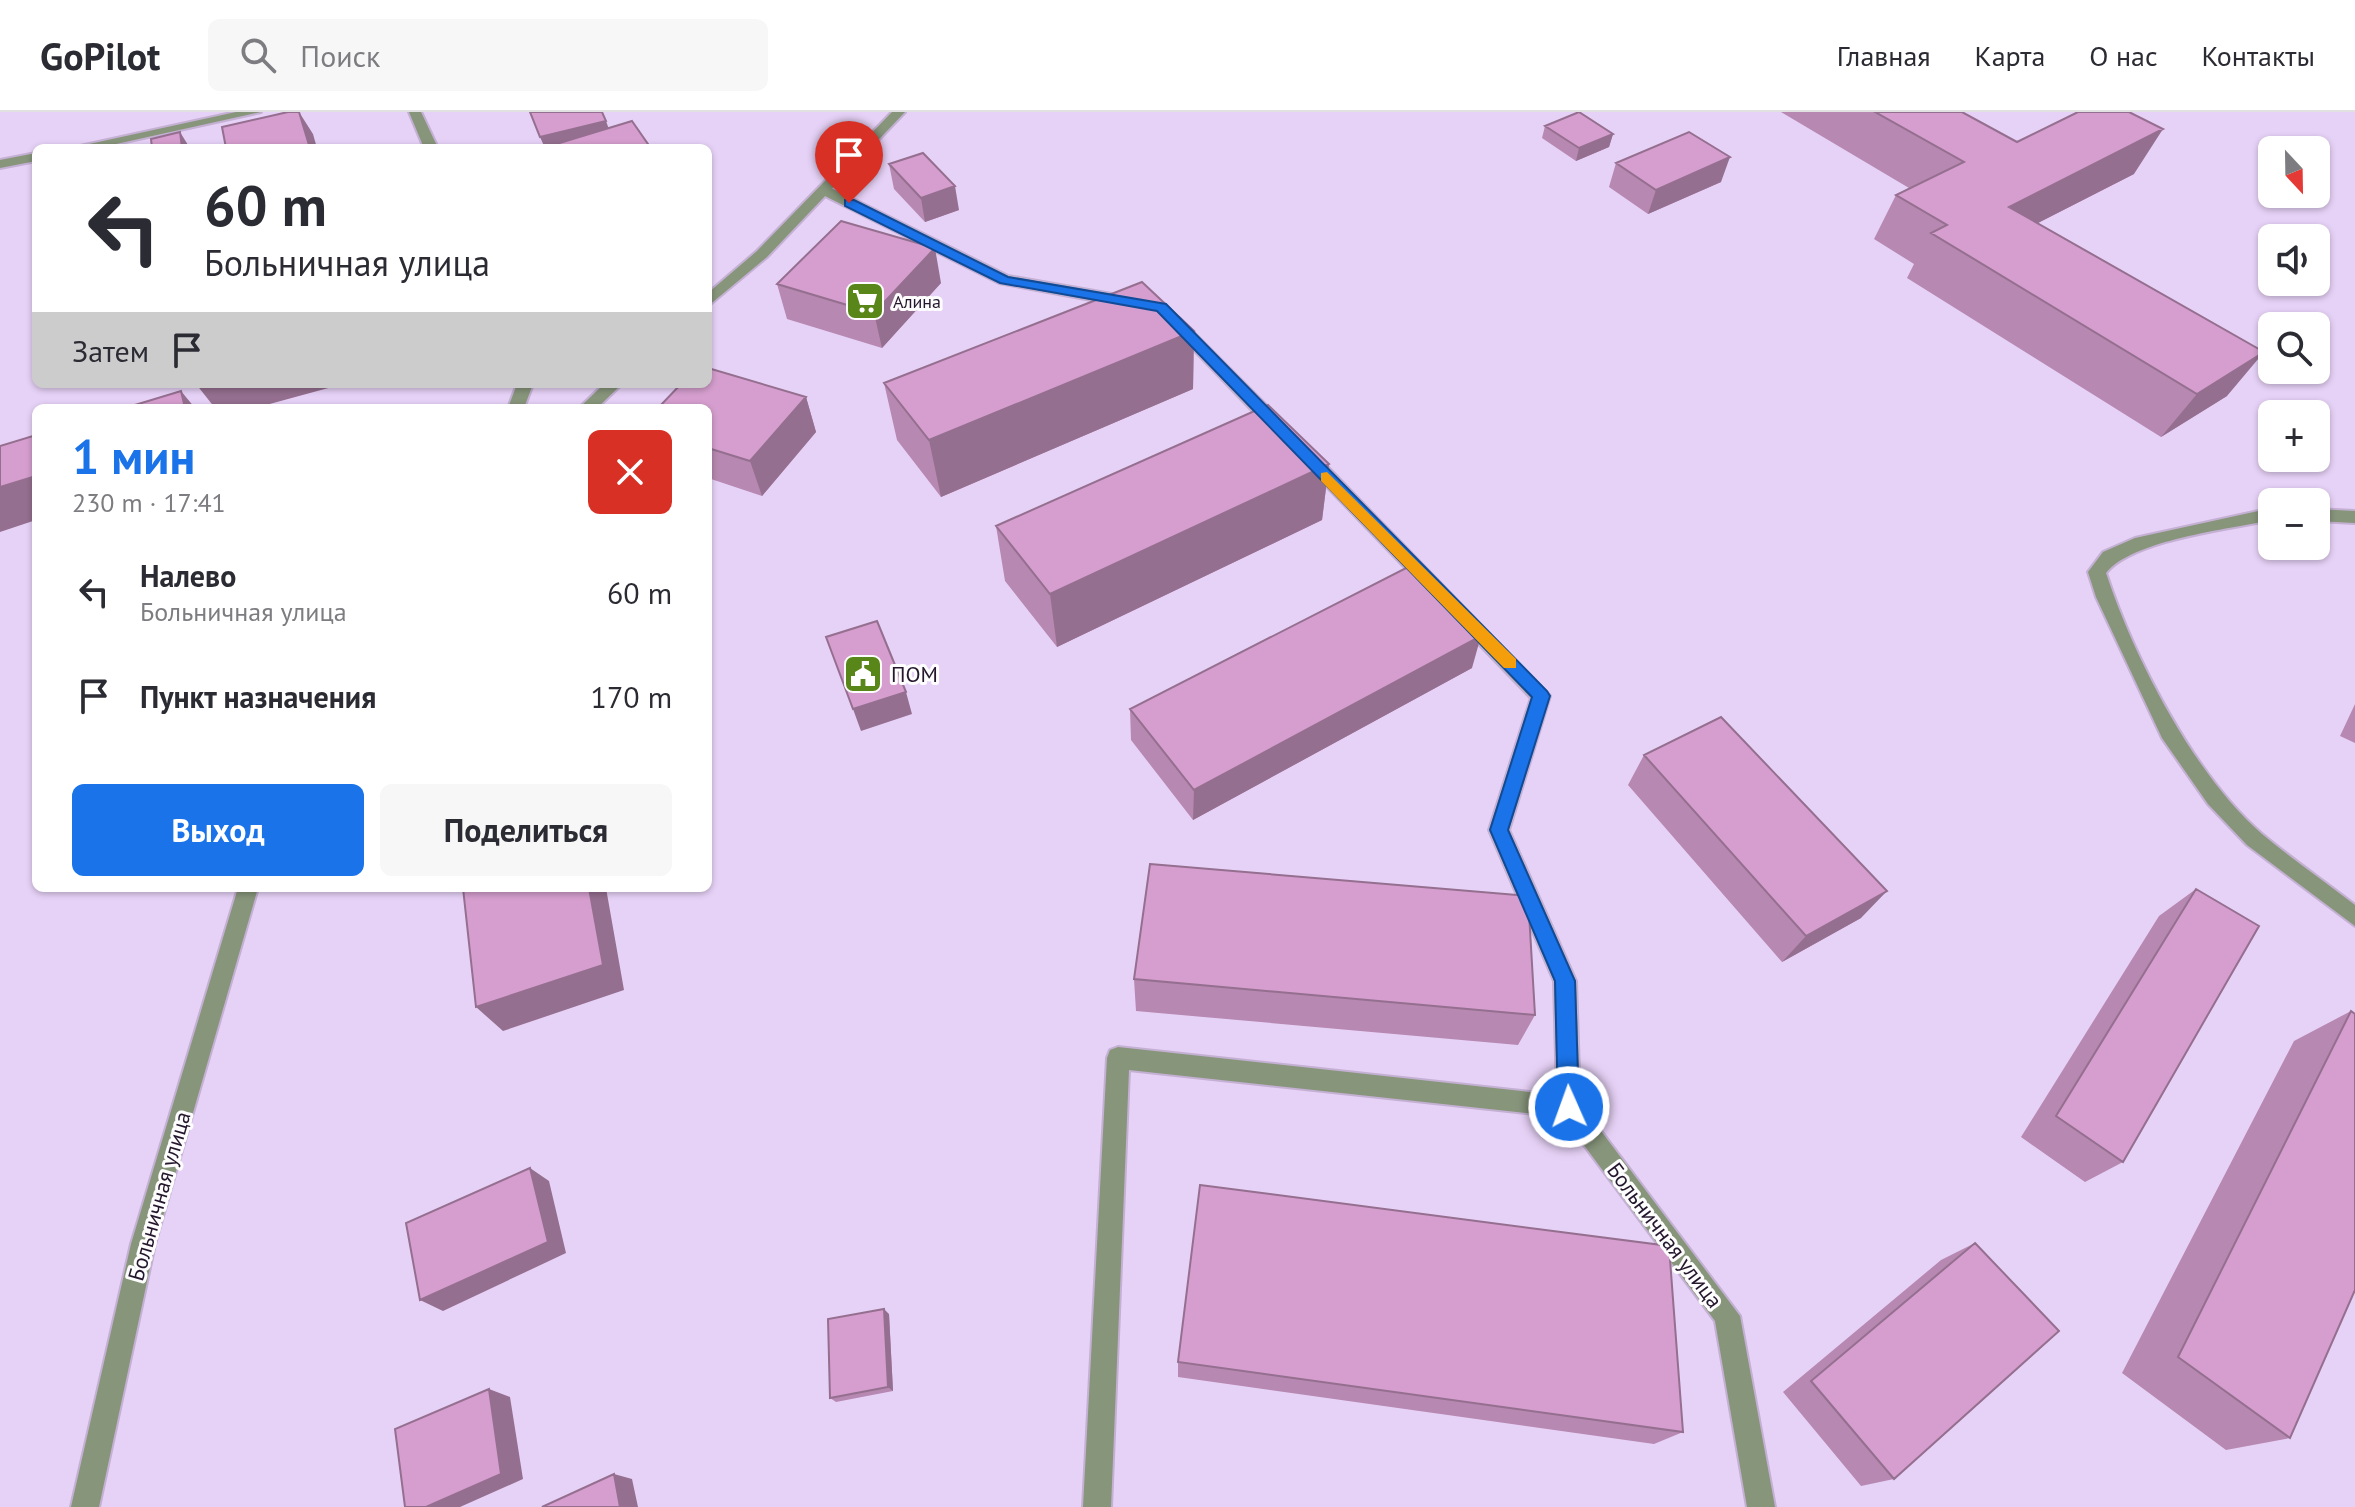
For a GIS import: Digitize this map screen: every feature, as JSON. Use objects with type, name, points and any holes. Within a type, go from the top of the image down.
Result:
[{"type":"street","points":[[98,144],[255,112]]},
{"type":"street","points":[[415,112],[429,144]]},
{"type":"street","points":[[712,298],[762,254],[899,112]]},
{"type":"street","points":[[0,164],[32,158]]},
{"type":"street","points":[[824,190],[1004,280],[1153,306],[1541,696],[1499,830],[1565,981],[1569,1107],[1118,1058],[1097,1507]]},
{"type":"street","points":[[592,404],[610,388]]},
{"type":"street","points":[[2330,516],[2355,517]]},
{"type":"street","points":[[2258,517],[2141,542],[2109,557],[2097,572],[2105,597],[2169,733],[2215,798],[2254,839],[2355,917]]},
{"type":"street","name":"Больничная улица","points":[[85,1507],[143,1244],[247,892]]},
{"type":"street","name":"Больничная улица","points":[[1569,1107],[1727,1316],[1761,1507]]},
{"type":"building","points":[[299,112],[309,144],[225,144],[222,127]]},
{"type":"building","points":[[530,112],[602,112],[606,121],[540,137]]},
{"type":"building","points":[[1579,112],[1613,134],[1579,148],[1545,126]]},
{"type":"building","points":[[1875,112],[1962,112],[2017,142],[2078,112],[2129,112],[2163,129],[2009,207],[2258,349],[2258,356],[2197,394],[1931,233],[1947,225],[1896,195],[1964,162]]},
{"type":"building","points":[[632,121],[648,144],[556,144]]},
{"type":"building","points":[[180,132],[182,144],[152,144],[151,139]]},
{"type":"building","points":[[1689,132],[1730,157],[1656,190],[1616,163]]},
{"type":"building","points":[[923,153],[955,186],[921,198],[889,164]]},
{"type":"building","points":[[841,221],[935,248],[874,313],[777,284]]},
{"type":"building","points":[[1142,282],[1194,331],[929,440],[884,383]]},
{"type":"building","points":[[712,369],[806,397],[750,461],[712,449],[712,404],[662,404],[677,388],[712,388]]},
{"type":"building","points":[[181,391],[184,404],[138,404]]},
{"type":"building","points":[[1268,405],[1329,464],[1050,594],[996,526]]},
{"type":"building","points":[[32,436],[32,477],[0,487],[0,446]]},
{"type":"building","points":[[1410,566],[1481,636],[1194,790],[1130,709]]},
{"type":"building","points":[[877,621],[906,692],[853,709],[826,637]]},
{"type":"building","points":[[1721,717],[1887,891],[1806,936],[1644,755]]},
{"type":"building","points":[[1150,864],[1528,896],[1535,1015],[1134,979]]},
{"type":"building","points":[[2196,889],[2259,926],[2123,1162],[2056,1116]]},
{"type":"building","points":[[463,892],[590,892],[603,965],[476,1007]]},
{"type":"building","points":[[2351,1011],[2355,1014],[2355,1290],[2290,1438],[2178,1357]]},
{"type":"building","points":[[530,1168],[548,1242],[420,1300],[406,1223]]},
{"type":"building","points":[[1200,1185],[1669,1246],[1683,1432],[1178,1362]]},
{"type":"building","points":[[1975,1243],[2059,1331],[1894,1479],[1811,1381]]},
{"type":"building","points":[[884,1309],[888,1387],[830,1398],[828,1319]]},
{"type":"building","points":[[489,1389],[501,1474],[426,1507],[405,1507],[395,1429]]},
{"type":"building","points":[[614,1474],[620,1507],[542,1507]]},
{"type":"slow traffic","points":[[1327,477],[1510,664]]},
{"type":"place","name":"Алина","points":[[865,301]]},
{"type":"place","name":"ПОМ","points":[[863,674]]},
{"type":"route","points":[[849,203],[1004,280],[1161,307],[1541,696],[1499,830],[1565,981],[1569,1107]]}]
